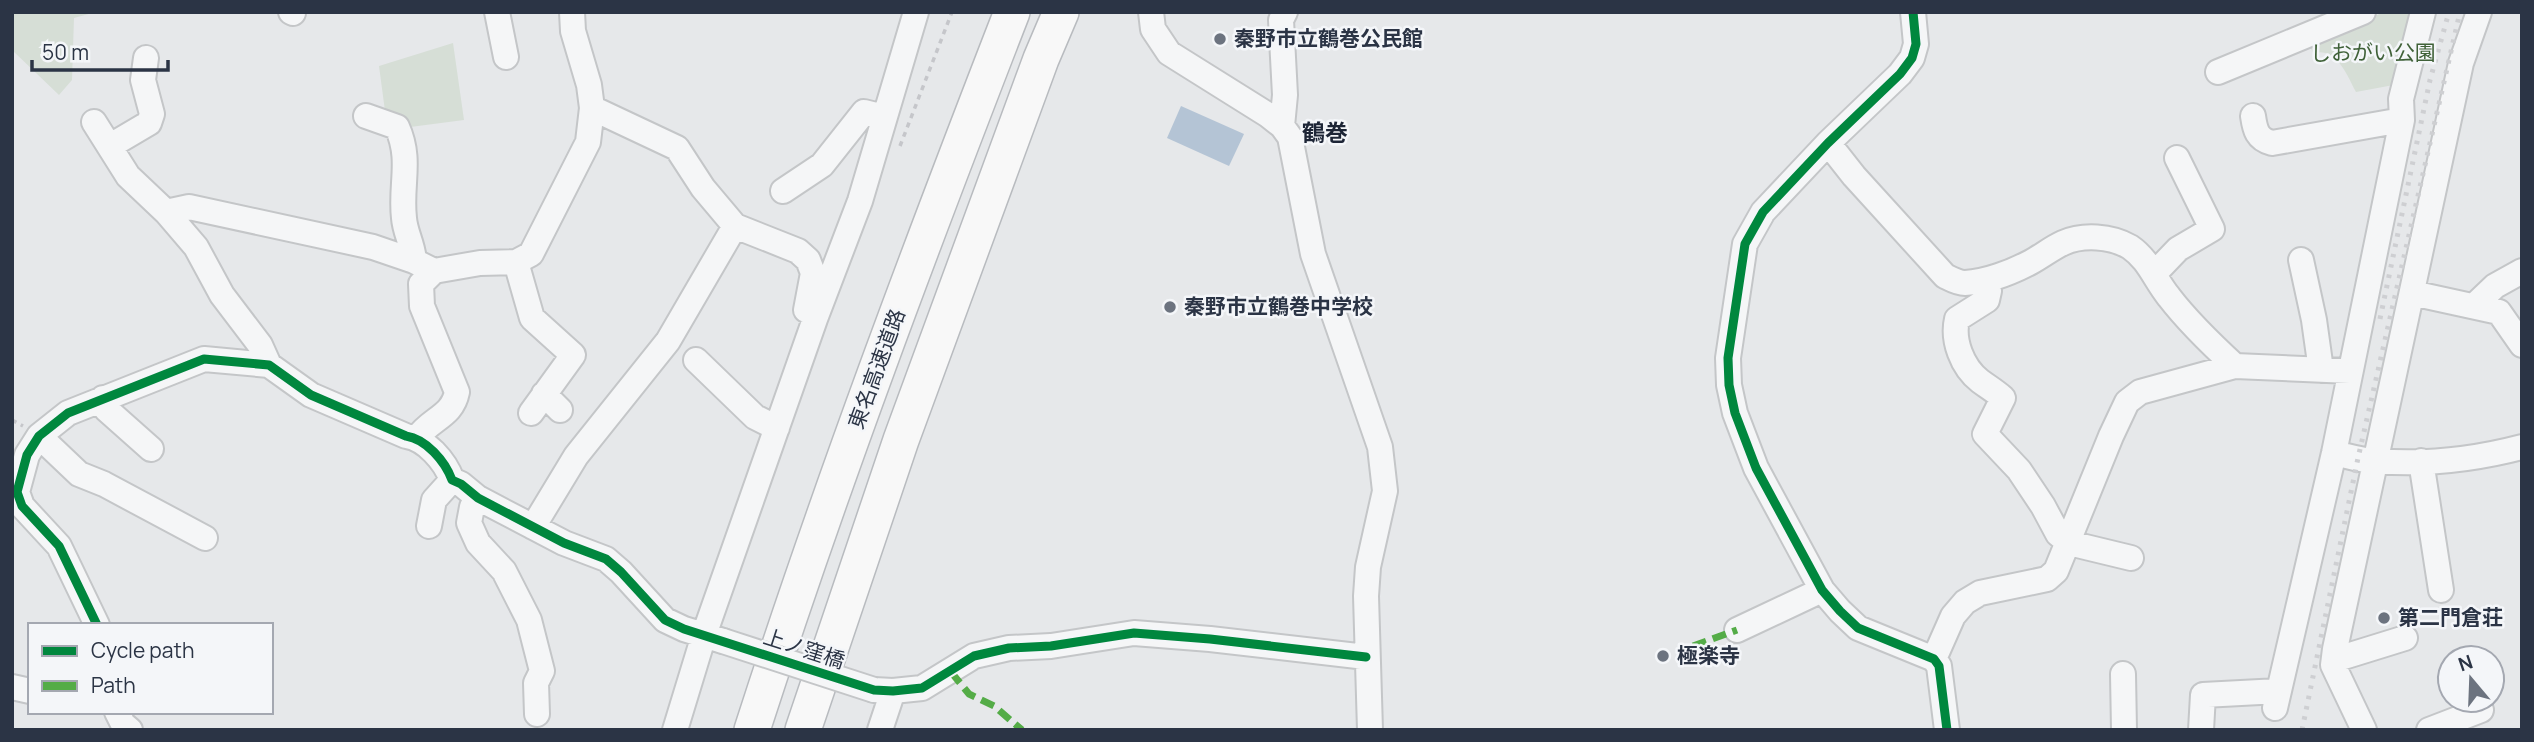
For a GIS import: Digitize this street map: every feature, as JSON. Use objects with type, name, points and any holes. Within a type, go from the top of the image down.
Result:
[{"type":"highway","name":"東名高速道路","points":[[752,730],[854,429],[1012,12]]},
{"type":"highway","points":[[803,730],[910,416],[1041,59],[1061,12]]},
{"type":"street","points":[[497,12],[506,57]]},
{"type":"street","points":[[166,212],[188,207],[373,247],[424,266],[516,262],[531,254],[588,142],[592,108],[589,85],[573,31],[572,12]]},
{"type":"street","points":[[675,730],[714,638],[777,428],[860,201],[916,12]]},
{"type":"street","points":[[1152,12],[1153,29],[1169,52],[1268,115],[1282,126],[1290,137],[1313,254],[1380,447],[1385,491],[1368,567],[1366,657],[1370,730]]},
{"type":"street","points":[[1282,126],[1285,95],[1281,20],[1285,12]]},
{"type":"street","points":[[1913,12],[1916,44],[1912,58],[1900,75],[1828,144],[1763,212],[1745,244],[1728,358],[1729,385],[1735,413],[1756,468],[1822,590],[1839,611],[1858,628],[1934,659],[1939,666],[1947,730]]},
{"type":"street","points":[[2218,72],[2363,12]]},
{"type":"street","points":[[2201,730],[2203,695],[2277,699],[2334,453],[2402,120],[2401,99],[2423,12]]},
{"type":"street","points":[[2364,730],[2333,665],[2461,64],[2479,12]]},
{"type":"street","points":[[110,146],[149,123],[152,114],[152,72]]},
{"type":"street","points":[[592,108],[677,148],[703,188],[735,226],[798,251],[808,260],[813,273],[806,310],[815,319]]},
{"type":"street","points":[[783,191],[822,165],[864,112],[884,117]]},
{"type":"street","points":[[94,122],[128,176],[166,212],[196,247],[222,295],[260,345],[269,365],[311,395],[406,436],[417,438],[425,427],[445,415],[455,404],[457,392],[422,306],[424,266],[413,246],[404,220],[405,145],[397,127],[366,116]]},
{"type":"street","points":[[2253,116],[2256,132],[2274,153],[2321,123],[2402,120]]},
{"type":"street","points":[[1828,144],[1945,276],[1962,283],[1985,279],[2029,263],[2063,243],[2081,238],[2107,239],[2128,246],[2140,256],[2195,329],[2235,366]]},
{"type":"street","points":[[2155,274],[2178,249],[2212,229],[2177,158]]},
{"type":"street","points":[[533,527],[576,456],[668,341],[735,226]]},
{"type":"street","points":[[2301,260],[2321,370]]},
{"type":"street","points":[[516,262],[532,318],[573,355],[545,406]]},
{"type":"street","points":[[2474,306],[2495,286],[2522,271]]},
{"type":"street","points":[[1985,279],[1989,291],[1987,300],[1957,319],[1954,332],[1963,360],[1979,380],[2003,398],[1985,434],[2019,470],[2058,534],[2069,543],[2131,558]]},
{"type":"street","points":[[2412,293],[2499,312],[2522,345]]},
{"type":"street","points":[[96,623],[59,546],[22,506],[17,492],[27,455],[39,436],[68,413],[204,359],[269,365]]},
{"type":"street","points":[[696,360],[755,417],[777,428]]},
{"type":"street","points":[[1934,659],[1953,616],[1965,602],[1980,593],[2047,579],[2056,571],[2111,436],[2127,402],[2140,392],[2235,366],[2350,371]]},
{"type":"street","points":[[103,398],[106,409],[150,449]]},
{"type":"street","points":[[39,436],[79,474],[104,484],[205,538]]},
{"type":"street","name":"上ノ窪橋","points":[[417,438],[446,466],[452,480],[478,498],[564,543],[606,559],[665,620],[883,691]]},
{"type":"street","points":[[2334,453],[2376,461],[2421,461],[2522,447]]},
{"type":"street","points":[[2421,461],[2441,590]]},
{"type":"street","points":[[429,526],[434,500],[452,480]]},
{"type":"street","points":[[478,498],[472,507],[469,523],[487,569],[504,571],[530,620],[542,671],[530,699]]},
{"type":"street","points":[[1737,630],[1822,590]]},
{"type":"street","points":[[880,730],[883,691],[922,688],[974,656],[1009,648],[1051,646],[1134,633],[1366,657]]},
{"type":"street","points":[[2334,660],[2404,638]]},
{"type":"street","points":[[2123,674],[2124,730]]},
{"type":"street","points":[[118,714],[130,730]]},
{"type":"street","points":[[2429,730],[2471,714]]},
{"type":"green space","points":[[12,12],[96,12],[74,18],[72,80],[59,95],[12,50]]},
{"type":"green space","name":"しおがい公園","points":[[2384,12],[2415,12],[2399,84],[2356,92],[2335,58],[2321,52],[2313,53],[2309,44]]},
{"type":"green space","points":[[453,43],[464,120],[395,129],[385,111],[379,66]]},
{"type":"water","points":[[1181,106],[1244,134],[1229,166],[1167,138]]},
{"type":"railway","points":[[2380,319],[2430,80],[2449,12]]},
{"type":"railway","points":[[2302,730],[2358,458],[2460,12]]},
{"type":"marked path","points":[[1693,646],[1737,630]]},
{"type":"marked path","points":[[951,672],[969,694],[994,706],[1022,730]]},
{"type":"cycle path","points":[[1913,12],[1916,44],[1912,58],[1900,74],[1828,143],[1763,212],[1745,244],[1728,358],[1729,385],[1735,413],[1756,468],[1822,590],[1858,628],[1934,659],[1939,666],[1947,730]]},
{"type":"cycle path","points":[[96,623],[59,546],[22,506],[17,492],[27,455],[39,436],[68,413],[204,359],[269,365],[311,395],[421,441],[440,459],[452,480],[478,498],[564,543],[606,559],[665,620],[684,629],[874,690],[922,688],[974,656],[1009,648],[1051,646],[1134,633],[1366,657]]},
{"type":"place","name":"秦野市立鶴巻公民館","points":[[1220,39]]},
{"type":"place","name":"秦野市立鶴巻中学校","points":[[1170,307]]},
{"type":"place","name":"第二門倉荘","points":[[2384,618]]},
{"type":"place","name":"極楽寺","points":[[1663,656]]},
{"type":"district","name":"鶴巻","points":[[1325,133]]}]
